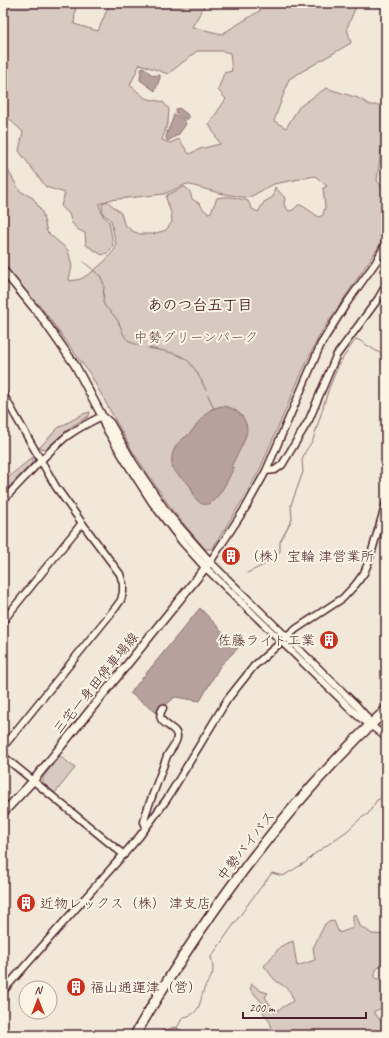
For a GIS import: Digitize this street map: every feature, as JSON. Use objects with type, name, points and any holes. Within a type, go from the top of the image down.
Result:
[{"type":"highway","name":"中勢バイパス","points":[[135,1035],[186,951],[232,885],[311,788],[386,710]]},
{"type":"main road","points":[[3,270],[23,293],[54,334],[83,378],[102,416],[110,423],[133,463],[167,513],[208,565]]},
{"type":"main road","name":"三宅一身田停車場線","points":[[3,812],[33,781],[208,565]]},
{"type":"street","points":[[386,243],[376,262],[346,304],[318,349],[266,471],[246,507],[208,565],[284,639],[358,716],[371,724],[386,737]]},
{"type":"street","points":[[266,471],[275,470],[282,465],[309,420],[336,356],[378,299],[386,285]]},
{"type":"street","points":[[3,394],[56,487],[120,574],[123,587],[121,600],[3,747]]},
{"type":"street","points":[[3,500],[68,436],[85,424],[102,416]]},
{"type":"street","points":[[3,991],[124,855],[146,828],[167,799],[227,700],[254,666],[296,629],[343,598],[356,584],[364,573],[369,561],[386,503]]},
{"type":"street","points":[[3,621],[82,523]]},
{"type":"street","points":[[146,828],[144,822],[146,814],[168,755],[177,738],[175,731],[162,720],[160,714],[163,708]]},
{"type":"street","points":[[3,756],[124,855]]},
{"type":"green space","name":"中勢グリーンパーク","points":[[3,3],[76,3],[74,24],[98,31],[110,3],[206,3],[192,27],[222,34],[261,10],[255,3],[385,3],[382,7],[357,4],[347,28],[351,43],[289,79],[274,121],[286,128],[299,107],[326,88],[358,98],[370,105],[386,105],[386,149],[381,150],[377,181],[386,191],[386,229],[378,248],[320,334],[260,469],[247,493],[212,549],[205,549],[173,511],[133,452],[90,374],[38,303],[36,305],[3,266],[3,165],[6,167],[20,191],[33,198],[42,212],[47,232],[68,250],[72,266],[70,281],[81,279],[92,272],[105,261],[115,249],[116,245],[111,220],[103,214],[102,204],[107,201],[121,213],[124,224],[132,231],[140,234],[153,234],[166,230],[172,222],[171,213],[166,198],[167,195],[184,187],[189,190],[192,199],[200,204],[208,213],[211,212],[217,198],[225,197],[248,201],[252,209],[258,212],[264,202],[273,197],[275,187],[285,198],[284,205],[289,211],[293,210],[298,205],[301,205],[319,217],[323,215],[325,207],[323,188],[327,186],[315,176],[274,184],[248,198],[219,193],[187,184],[164,194],[109,200],[99,204],[103,216],[109,221],[113,245],[109,252],[102,255],[86,245],[85,233],[77,229],[72,223],[69,214],[61,206],[65,193],[46,187],[19,151],[23,132],[3,113]],"holes":[[[197,51],[222,51],[230,53],[232,71],[224,73],[218,90],[226,99],[209,124],[220,144],[200,149],[189,154],[179,139],[170,143],[162,140],[168,122],[169,109],[163,102],[145,98],[130,85],[140,64],[168,74]]]},
{"type":"green space","points":[[90,412],[89,416],[72,426],[46,449],[39,448],[58,428],[83,414]]},
{"type":"green space","points":[[33,457],[33,462],[3,493],[3,484],[12,474]]},
{"type":"green space","points":[[60,756],[75,768],[55,793],[43,783],[43,777]]},
{"type":"green space","points":[[356,914],[360,926],[372,934],[386,935],[386,963],[381,965],[375,972],[375,978],[386,981],[386,1006],[373,1012],[386,1027],[383,1035],[378,1035],[373,1031],[370,1035],[271,1035],[271,1025],[263,1012],[265,1006],[250,989],[252,984],[261,991],[268,993],[265,997],[275,1012],[293,1001],[289,990],[274,979],[264,966],[281,946],[293,941],[297,966],[315,960],[313,948],[325,924],[334,921],[339,933],[353,928],[353,915]]},
{"type":"shaded area","points":[[143,67],[154,75],[160,75],[155,91],[140,80],[141,70]]},
{"type":"shaded area","points":[[179,108],[187,114],[188,119],[185,119],[176,113],[176,109]]},
{"type":"shaded area","points":[[174,114],[184,120],[186,124],[179,134],[168,141],[166,136]]},
{"type":"shaded area","points":[[222,406],[232,408],[241,415],[246,424],[246,435],[231,467],[234,468],[219,495],[208,504],[202,504],[195,498],[188,483],[173,469],[172,456],[178,443],[190,433],[204,415],[214,408]]},
{"type":"shaded area","points":[[200,608],[238,648],[220,666],[200,701],[175,697],[166,705],[161,716],[130,693]]},
{"type":"shaded area","points":[[175,1027],[189,1035],[157,1035],[162,1031]]},
{"type":"waterway","points":[[84,262],[101,277],[104,285],[103,303],[116,318],[124,335],[129,341],[140,346]]},
{"type":"waterway","points":[[247,573],[272,561],[280,551],[280,542],[292,519],[291,505],[303,472],[302,460],[305,452],[313,440],[329,388],[339,364],[357,339],[386,357]]},
{"type":"waterway","points":[[148,348],[179,355],[185,358],[195,370],[206,390]]},
{"type":"waterway","points":[[208,395],[214,409]]},
{"type":"waterway","points":[[177,1028],[183,1017],[194,1013],[199,1006],[205,987],[213,972],[211,957],[272,873],[283,876],[306,862],[313,855],[368,814],[377,800],[386,796]]},
{"type":"place","name":"（株）宝輪 津営業所","points":[[231,556]]},
{"type":"place","name":"佐藤ライト工業","points":[[329,640]]},
{"type":"place","name":"近物レックス（株） 津支店","points":[[26,903]]},
{"type":"place","name":"福山通運津（営）","points":[[76,987]]},
{"type":"district","name":"あのつ台五丁目","points":[[200,305]]}]
